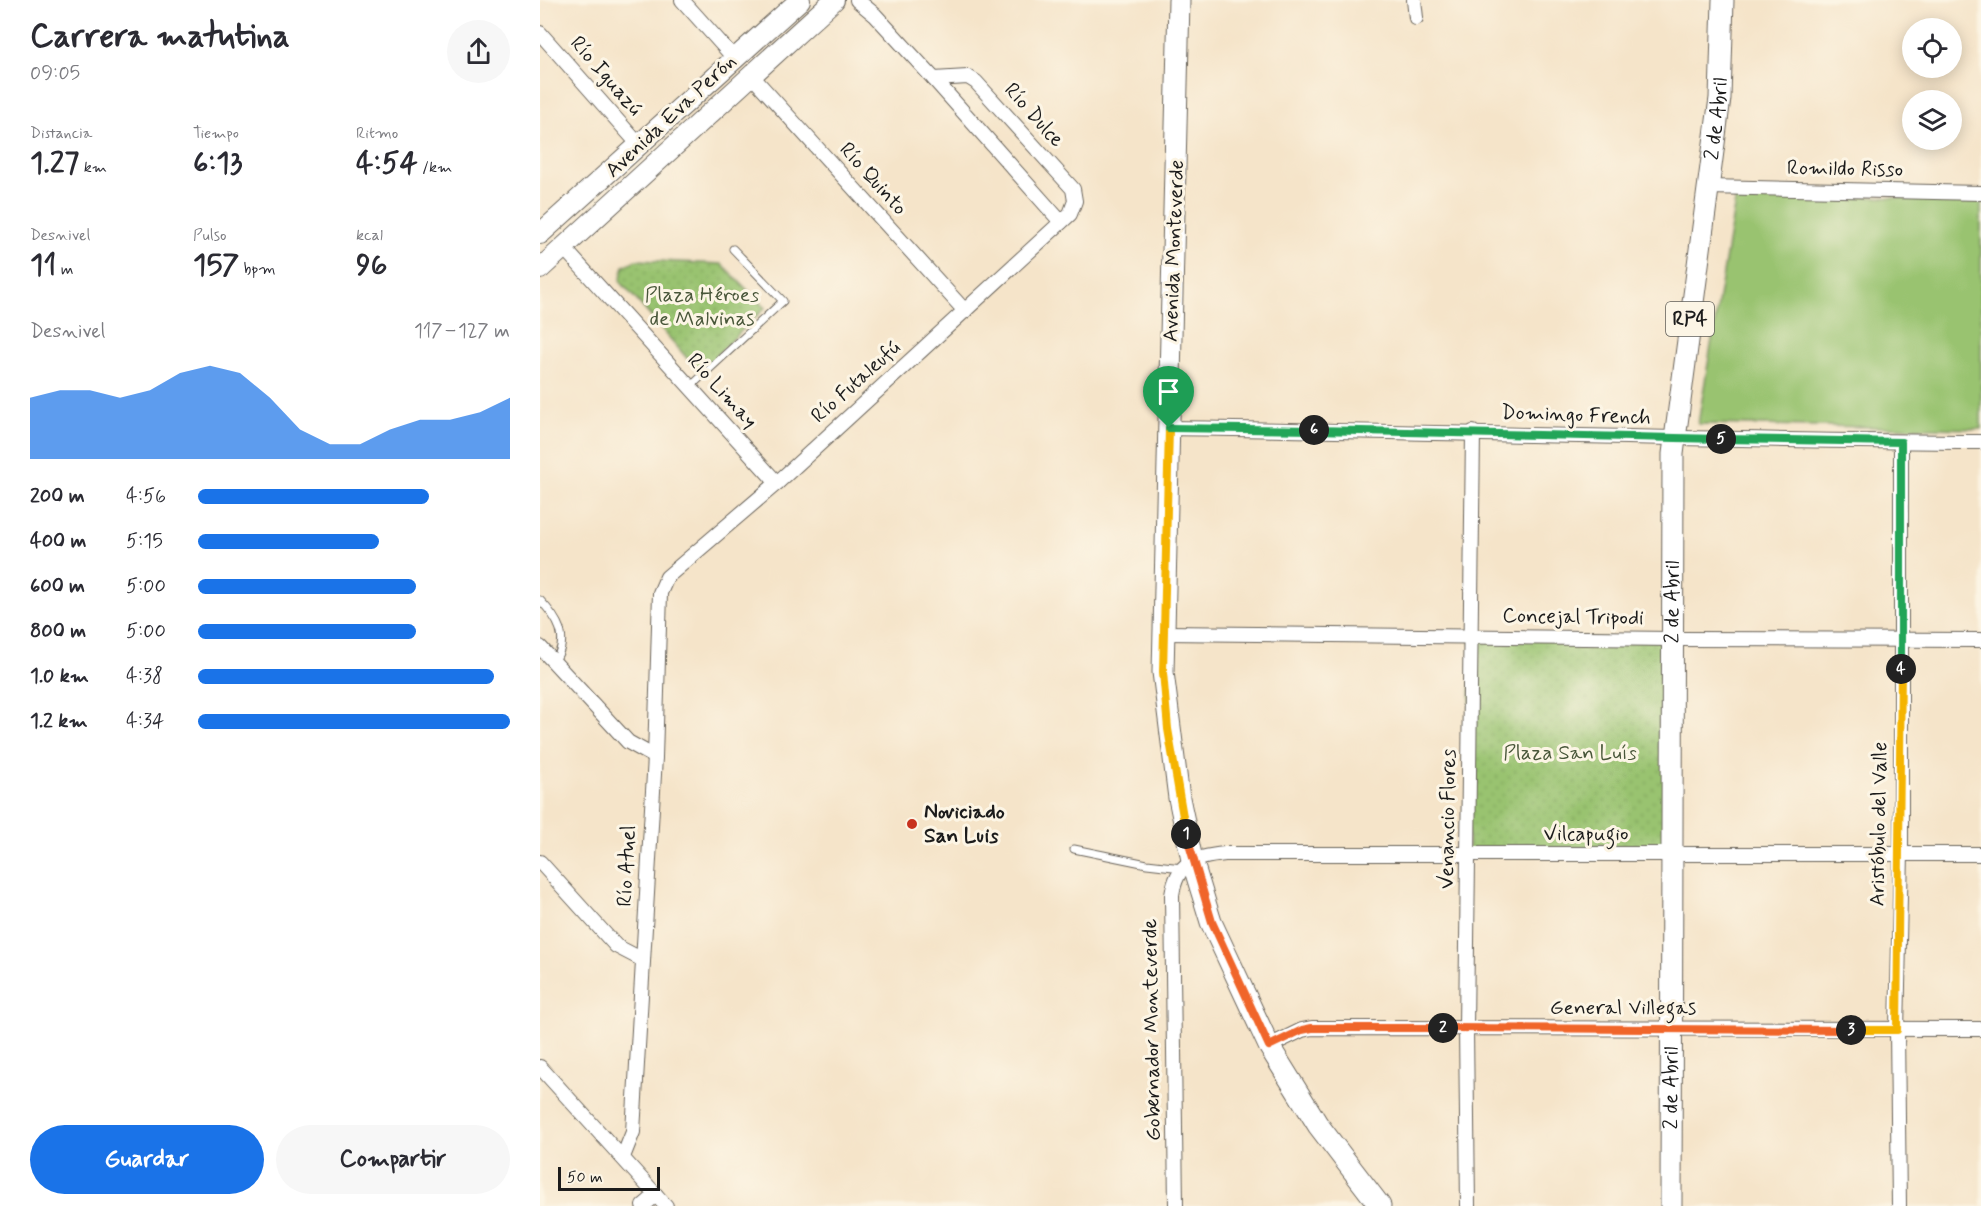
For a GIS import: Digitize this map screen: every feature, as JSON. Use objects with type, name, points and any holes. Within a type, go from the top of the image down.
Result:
[{"type":"main road","name":"Avenida Eva Perón","points":[[542,229],[594,186],[800,0]]},
{"type":"main road","name":"Avenida Eva Perón","points":[[540,268],[834,0]]},
{"type":"main road","name":"Avenida Monteverde","points":[[1179,0],[1163,672],[1168,729],[1187,864],[1269,1046],[1318,1125],[1380,1206]]},
{"type":"main road","name":"2 de Abril","points":[[1671,1206],[1674,439],[1720,98],[1723,0]]},
{"type":"main road","points":[[784,14],[799,30]]},
{"type":"main road","points":[[689,101],[706,117]]},
{"type":"main road","points":[[594,186],[611,203]]},
{"type":"street","points":[[682,0],[735,59]]},
{"type":"street","points":[[857,0],[875,15],[1065,218]]},
{"type":"street","points":[[875,15],[876,0]]},
{"type":"street","points":[[1414,0],[1416,18]]},
{"type":"street","name":"Río Iguazú","points":[[540,33],[639,146]]},
{"type":"street","name":"Río Quinto","points":[[751,75],[964,311]]},
{"type":"street","name":"Río Dulce","points":[[934,79],[968,77],[976,82],[1073,189],[1074,201],[1065,218]]},
{"type":"street","name":"Romildo Risso","points":[[1708,187],[1981,193]]},
{"type":"street","name":"Río Futaleufú","points":[[667,577],[777,483],[1065,218]]},
{"type":"street","name":"Río Limay","points":[[563,247],[777,483]]},
{"type":"street","name":"Domingo French","points":[[1169,428],[1473,432],[1674,439],[1981,442]]},
{"type":"street","name":"Venancio Flores","points":[[1468,1206],[1468,855],[1473,432]]},
{"type":"street","name":"Aristóbulo del Valle","points":[[1899,1206],[1897,1030],[1901,854],[1901,442]]},
{"type":"street","name":"Río Atuel","points":[[622,1157],[633,1132],[655,758],[660,593],[667,577]]},
{"type":"street","name":"Concejal Tripodi","points":[[1164,633],[1981,640]]},
{"type":"street","points":[[540,647],[628,742],[655,758]]},
{"type":"street","name":"Vilcapugio","points":[[1187,864],[1225,854],[1981,854]]},
{"type":"street","points":[[540,862],[616,946],[643,960]]},
{"type":"street","name":"Gobernador Monteverde","points":[[1176,1206],[1172,895],[1174,879],[1187,864]]},
{"type":"street","name":"General Villegas","points":[[1269,1046],[1302,1030],[1312,1028],[1981,1029]]},
{"type":"street","points":[[540,1067],[666,1206]]},
{"type":"street","points":[[643,1206],[656,1195]]},
{"type":"lane","points":[[690,387],[783,302],[733,249]]},
{"type":"lane","points":[[540,600],[556,616],[561,627],[559,651],[554,662]]},
{"type":"lane","points":[[1074,849],[1148,864],[1187,864]]},
{"type":"green space","points":[[1736,195],[1981,199],[1981,429],[1698,424]]},
{"type":"green space","name":"Plaza Héroes de Malvinas","points":[[636,260],[722,264],[765,308],[699,372],[620,281],[624,266]]},
{"type":"green space","name":"Plaza San Luís","points":[[1471,636],[1674,639],[1671,855],[1468,855]]},
{"type":"place","name":"Noviciado San Luis","points":[[912,824]]},
{"type":"route","points":[[1169,428],[1473,432],[1674,439],[1901,442],[1901,854],[1897,1030],[1312,1028],[1302,1030],[1269,1046],[1212,922],[1192,861],[1179,798],[1168,729],[1163,672],[1169,428]]}]
